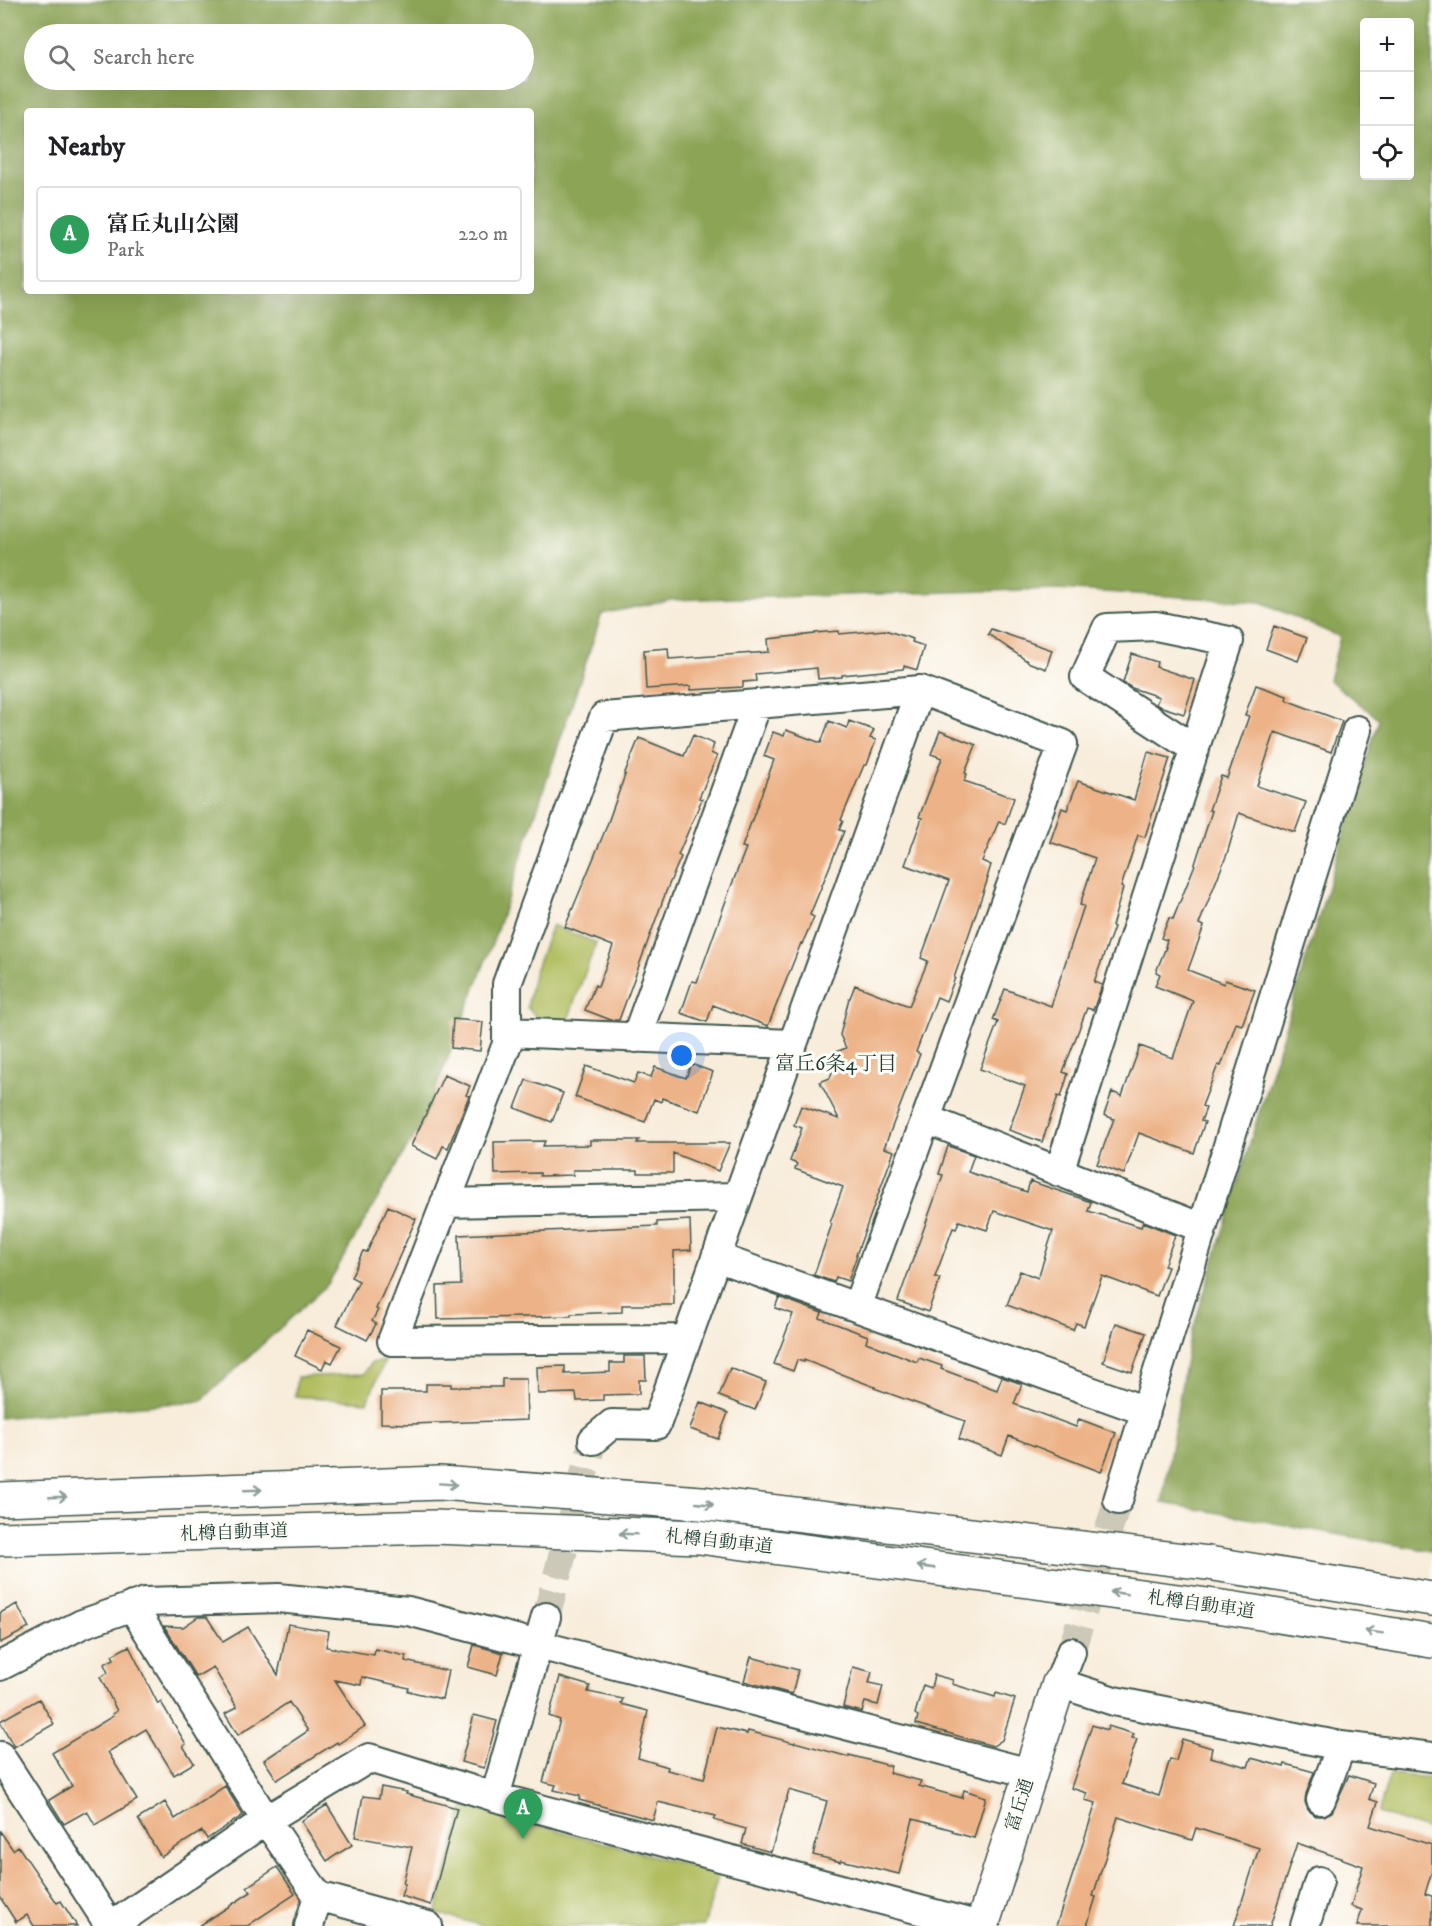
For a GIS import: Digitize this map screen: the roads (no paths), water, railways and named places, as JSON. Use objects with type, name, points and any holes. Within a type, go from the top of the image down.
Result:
[{"type":"main road","name":"札樽自動車道","points":[[0,1499],[440,1484],[701,1503],[1208,1563],[1432,1599]]},
{"type":"main road","name":"札樽自動車道","points":[[0,1539],[434,1527],[699,1537],[1230,1608],[1432,1641]]},
{"type":"main road","name":"富丘通","points":[[981,1926],[1059,1683]]},
{"type":"street","points":[[1059,1172],[1195,749],[1229,641],[1156,626],[1107,628],[1086,677],[1195,749]]},
{"type":"street","points":[[593,1440],[612,1424],[656,1425],[920,690]]},
{"type":"street","points":[[686,1339],[392,1341],[507,1044],[507,984],[604,717],[920,690],[1063,744],[857,1307]]},
{"type":"street","points":[[636,1038],[757,704]]},
{"type":"street","points":[[1118,1500],[1357,730]]},
{"type":"street","points":[[507,1032],[792,1044]]},
{"type":"street","points":[[926,1119],[1202,1228]]},
{"type":"street","points":[[445,1203],[737,1197]]},
{"type":"street","points":[[716,1257],[1146,1411]]},
{"type":"street","points":[[0,1666],[82,1624],[145,1602],[278,1598],[408,1611],[1030,1773]]},
{"type":"street","points":[[132,1606],[266,1820],[318,1896],[428,1926]]},
{"type":"street","points":[[495,1797],[546,1617]]},
{"type":"street","points":[[1071,1652],[1059,1683],[1114,1701],[1341,1746],[1432,1757]]},
{"type":"street","points":[[1321,1800],[1341,1746]]},
{"type":"street","points":[[0,1756],[111,1926],[266,1820],[369,1758],[495,1797],[981,1926]]},
{"type":"street","points":[[1305,1926],[1319,1881]]},
{"type":"street","points":[[309,1926],[318,1896]]},
{"type":"tunnel","points":[[546,1617],[593,1440]]},
{"type":"tunnel","points":[[1071,1652],[1118,1500]]},
{"type":"place","name":"富丘丸山公園","points":[[523,1839]]},
{"type":"district","name":"富丘6条4丁目","points":[[836,1064]]}]
